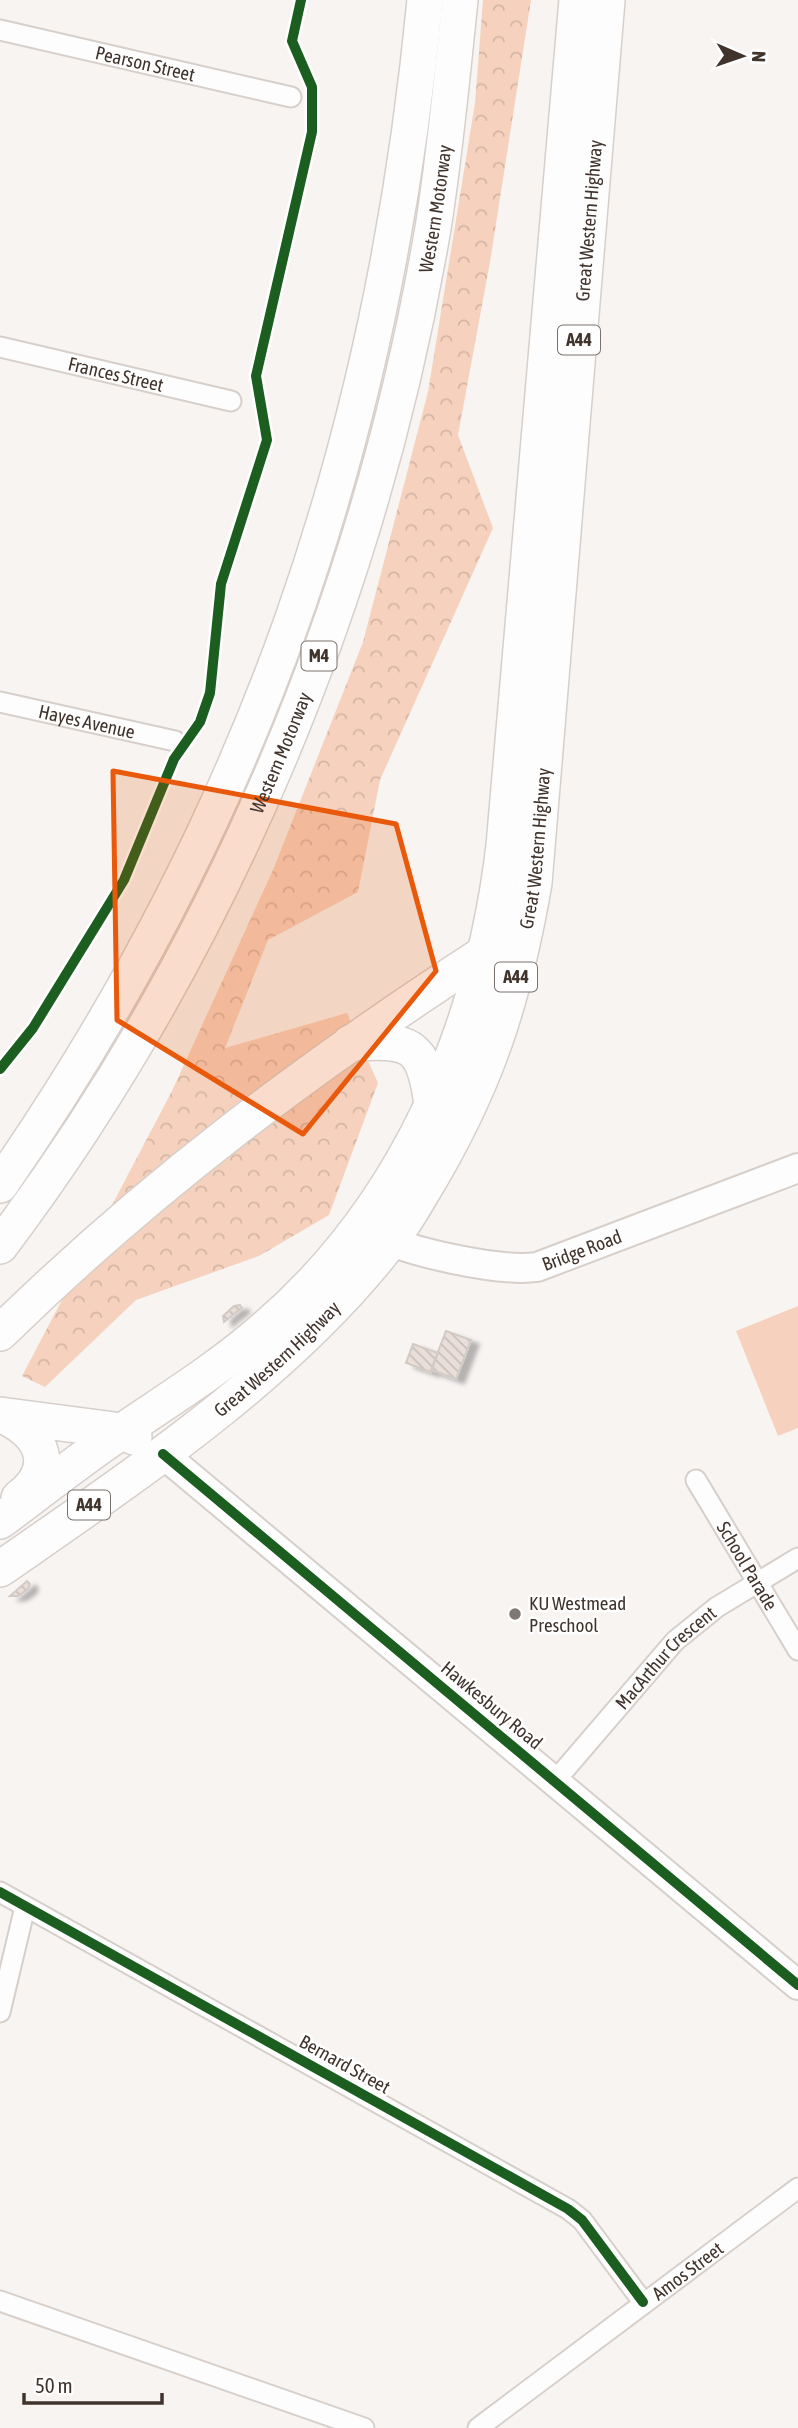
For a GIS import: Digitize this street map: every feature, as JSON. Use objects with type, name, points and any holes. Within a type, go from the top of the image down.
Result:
[{"type":"highway","name":"Western Motorway","points":[[0,1185],[90,1047],[176,894],[239,762],[289,636],[337,489],[380,316],[407,167],[425,0]]},
{"type":"highway","name":"Western Motorway","points":[[0,1246],[80,1131],[191,944],[261,799],[319,654],[367,510],[411,335],[438,191],[460,0]]},
{"type":"highway","name":"Great Western Highway","points":[[0,1521],[122,1431],[177,1397],[264,1330],[376,1235],[402,1164],[432,1105],[469,1015],[499,884],[508,806],[577,0]]},
{"type":"highway","name":"Great Western Highway","points":[[0,1569],[163,1454],[278,1362],[336,1304],[376,1235],[456,1136],[506,1016],[531,897],[541,809],[607,0]]},
{"type":"highway","points":[[0,1334],[109,1229],[263,1104],[485,953],[504,930],[514,909],[541,809]]},
{"type":"highway","points":[[350,1043],[392,1041],[408,1047],[419,1056],[428,1076],[432,1105]]},
{"type":"highway","points":[[2,1415],[122,1431],[163,1454]]},
{"type":"highway","points":[[0,1511],[37,1483],[43,1460],[34,1438],[2,1415]]},
{"type":"street","name":"Pearson Street","points":[[0,30],[291,97]]},
{"type":"street","name":"Frances Street","points":[[0,347],[231,401]]},
{"type":"street","name":"Hayes Avenue","points":[[0,702],[175,741]]},
{"type":"street","name":"Bridge Road","points":[[376,1235],[512,1268],[537,1267],[798,1168]]},
{"type":"street","name":"Hawkesbury Road","points":[[163,1454],[798,1984]]},
{"type":"street","name":"School Parade","points":[[696,1480],[798,1650]]},
{"type":"street","name":"MacArthur Crescent","points":[[555,1781],[675,1641],[717,1606],[798,1558]]},
{"type":"street","name":"Bernard Street","points":[[0,1892],[568,2208],[582,2220],[643,2302]]},
{"type":"street","points":[[0,2012],[25,1907]]},
{"type":"street","name":"Amos Street","points":[[478,2428],[502,2421],[643,2302],[798,2188]]},
{"type":"street","points":[[0,2301],[364,2428]]},
{"type":"highlighted area","points":[[113,771],[396,824],[436,971],[303,1134],[117,1020]]},
{"type":"green space","points":[[483,0],[531,0],[490,262],[458,435],[493,528],[380,780],[358,892],[268,940],[225,1048],[347,1013],[378,1083],[329,1215],[259,1256],[136,1300],[45,1387],[22,1376],[172,1091],[273,870],[363,642],[428,392],[475,103]]},
{"type":"green space","points":[[798,1306],[798,1428],[778,1436],[736,1331]]},
{"type":"building","points":[[240,1305],[242,1308],[224,1322],[223,1316],[234,1306]]},
{"type":"building","points":[[446,1331],[471,1340],[456,1379],[431,1370]]},
{"type":"building","points":[[413,1344],[438,1353],[431,1372],[406,1363]]},
{"type":"building","points":[[27,1581],[30,1584],[28,1589],[18,1596],[10,1596]]},
{"type":"cycle path","points":[[0,1069],[33,1028],[124,880],[174,759],[200,722],[210,693],[221,584],[267,440],[256,376],[312,132],[312,87],[292,41],[301,0]]},
{"type":"cycle path","points":[[163,1454],[798,1985]]},
{"type":"cycle path","points":[[0,1892],[568,2209],[582,2220],[643,2302]]},
{"type":"place","name":"KU Westmead Preschool","points":[[515,1614]]}]
